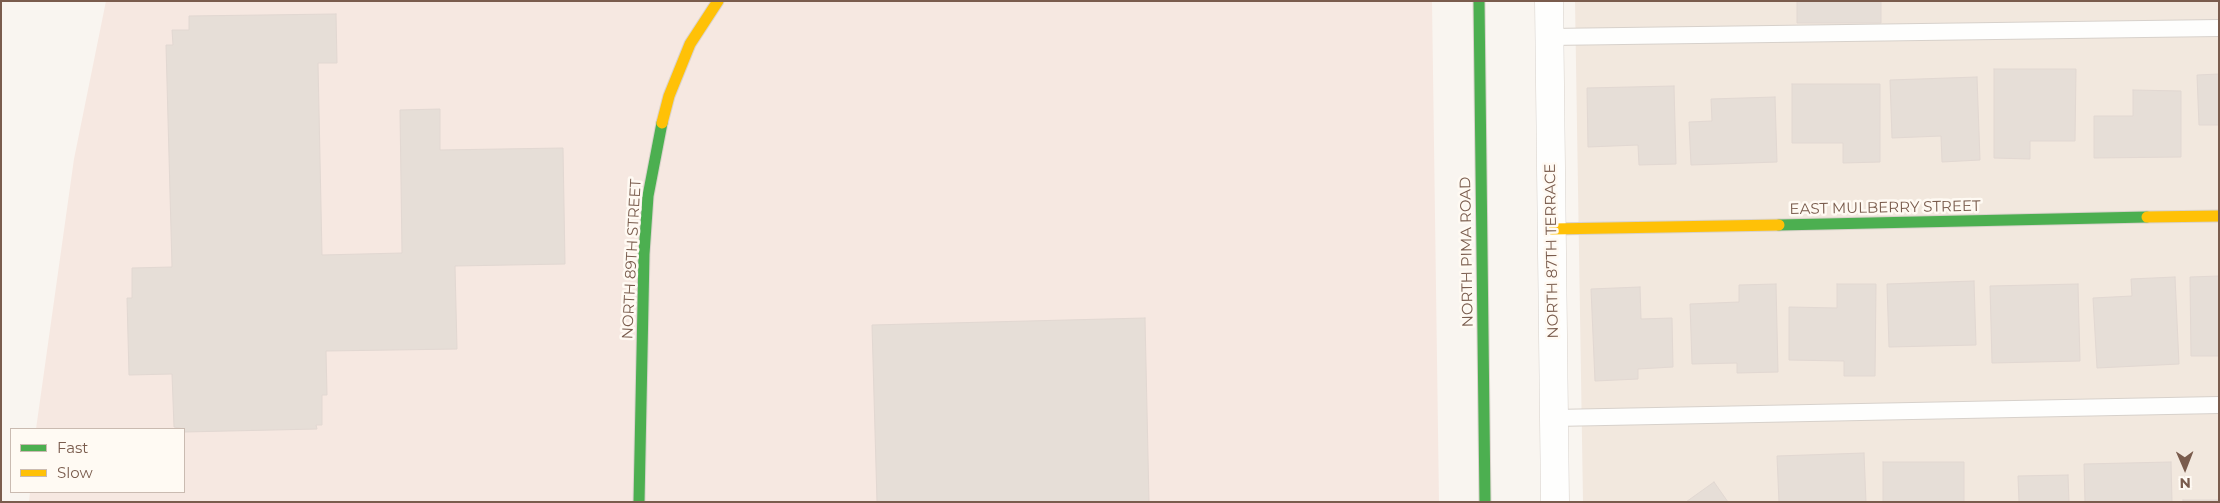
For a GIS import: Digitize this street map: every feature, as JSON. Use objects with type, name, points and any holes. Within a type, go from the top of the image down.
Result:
[{"type":"street","name":"NORTH 89TH STREET","points":[[639,502],[644,254],[648,196],[656,146],[669,96],[690,44],[718,1]]},
{"type":"street","name":"NORTH PIMA ROAD","points":[[1479,1],[1485,502]]},
{"type":"street","name":"NORTH 87TH TERRACE","points":[[1549,1],[1555,502]]},
{"type":"street","name":"EAST MULBERRY STREET","points":[[1552,230],[2219,216]]},
{"type":"lane","points":[[1549,37],[2219,28]]},
{"type":"lane","points":[[1554,418],[2219,405]]},
{"type":"shaded area","points":[[106,1],[1432,1],[1439,502],[29,502],[30,493],[185,493],[185,428],[36,428],[74,159]]},
{"type":"shaded area","points":[[1575,1],[2219,1],[2219,502],[1583,502]]},
{"type":"building","points":[[1797,1],[1881,1],[1881,23],[1797,23]]},
{"type":"building","points":[[336,14],[337,63],[318,63],[322,255],[402,253],[400,110],[440,109],[440,150],[563,148],[565,264],[455,266],[457,349],[326,351],[327,395],[322,395],[322,425],[316,425],[317,429],[185,432],[185,428],[174,427],[172,374],[129,375],[127,298],[132,298],[132,268],[172,267],[166,45],[173,45],[172,30],[189,30],[189,16]]},
{"type":"building","points":[[1994,69],[2076,69],[2075,141],[2030,141],[2030,159],[1994,158]]},
{"type":"building","points":[[2219,74],[2219,125],[2199,125],[2197,75]]},
{"type":"building","points":[[1977,77],[1980,160],[1942,162],[1941,136],[1892,138],[1890,80]]},
{"type":"building","points":[[1792,84],[1880,84],[1880,162],[1843,163],[1843,143],[1792,143]]},
{"type":"building","points":[[1674,86],[1676,164],[1639,165],[1638,145],[1588,147],[1587,88]]},
{"type":"building","points":[[2133,90],[2181,91],[2181,157],[2094,158],[2094,116],[2133,116]]},
{"type":"building","points":[[1775,97],[1777,162],[1691,165],[1689,122],[1712,121],[1711,99]]},
{"type":"building","points":[[2219,276],[2219,356],[2191,356],[2190,277]]},
{"type":"building","points":[[2175,277],[2179,364],[2097,368],[2093,298],[2132,296],[2131,279]]},
{"type":"building","points":[[1974,281],[1976,345],[1889,347],[1887,284]]},
{"type":"building","points":[[1776,284],[1778,372],[1737,373],[1737,363],[1692,364],[1690,304],[1739,302],[1739,285]]},
{"type":"building","points":[[1837,284],[1876,284],[1875,376],[1844,376],[1844,361],[1789,360],[1789,307],[1837,308]]},
{"type":"building","points":[[2078,284],[2080,361],[1992,363],[1990,286]]},
{"type":"building","points":[[1640,287],[1641,319],[1672,318],[1673,367],[1638,369],[1638,379],[1595,381],[1591,289]]},
{"type":"building","points":[[1145,318],[1149,502],[877,502],[872,325]]},
{"type":"building","points":[[1864,453],[1866,502],[1779,502],[1777,456]]},
{"type":"building","points":[[1883,462],[1964,462],[1964,502],[1883,502]]},
{"type":"building","points":[[2171,462],[2172,502],[2085,502],[2084,464]]},
{"type":"building","points":[[2068,475],[2069,502],[2019,502],[2018,476]]},
{"type":"building","points":[[1714,482],[1728,502],[1686,502]]},
{"type":"building","points":[[2183,500],[2219,500],[2219,502],[2183,502]]},
{"type":"traffic: fast","points":[[1479,1],[1485,502]]},
{"type":"traffic: fast","points":[[639,502],[644,254],[648,196],[662,123]]},
{"type":"traffic: fast","points":[[1779,225],[2147,217]]},
{"type":"traffic: slow","points":[[662,123],[669,96],[690,44],[718,1]]},
{"type":"traffic: slow","points":[[2147,217],[2219,216]]},
{"type":"traffic: slow","points":[[1552,229],[1779,225]]}]
